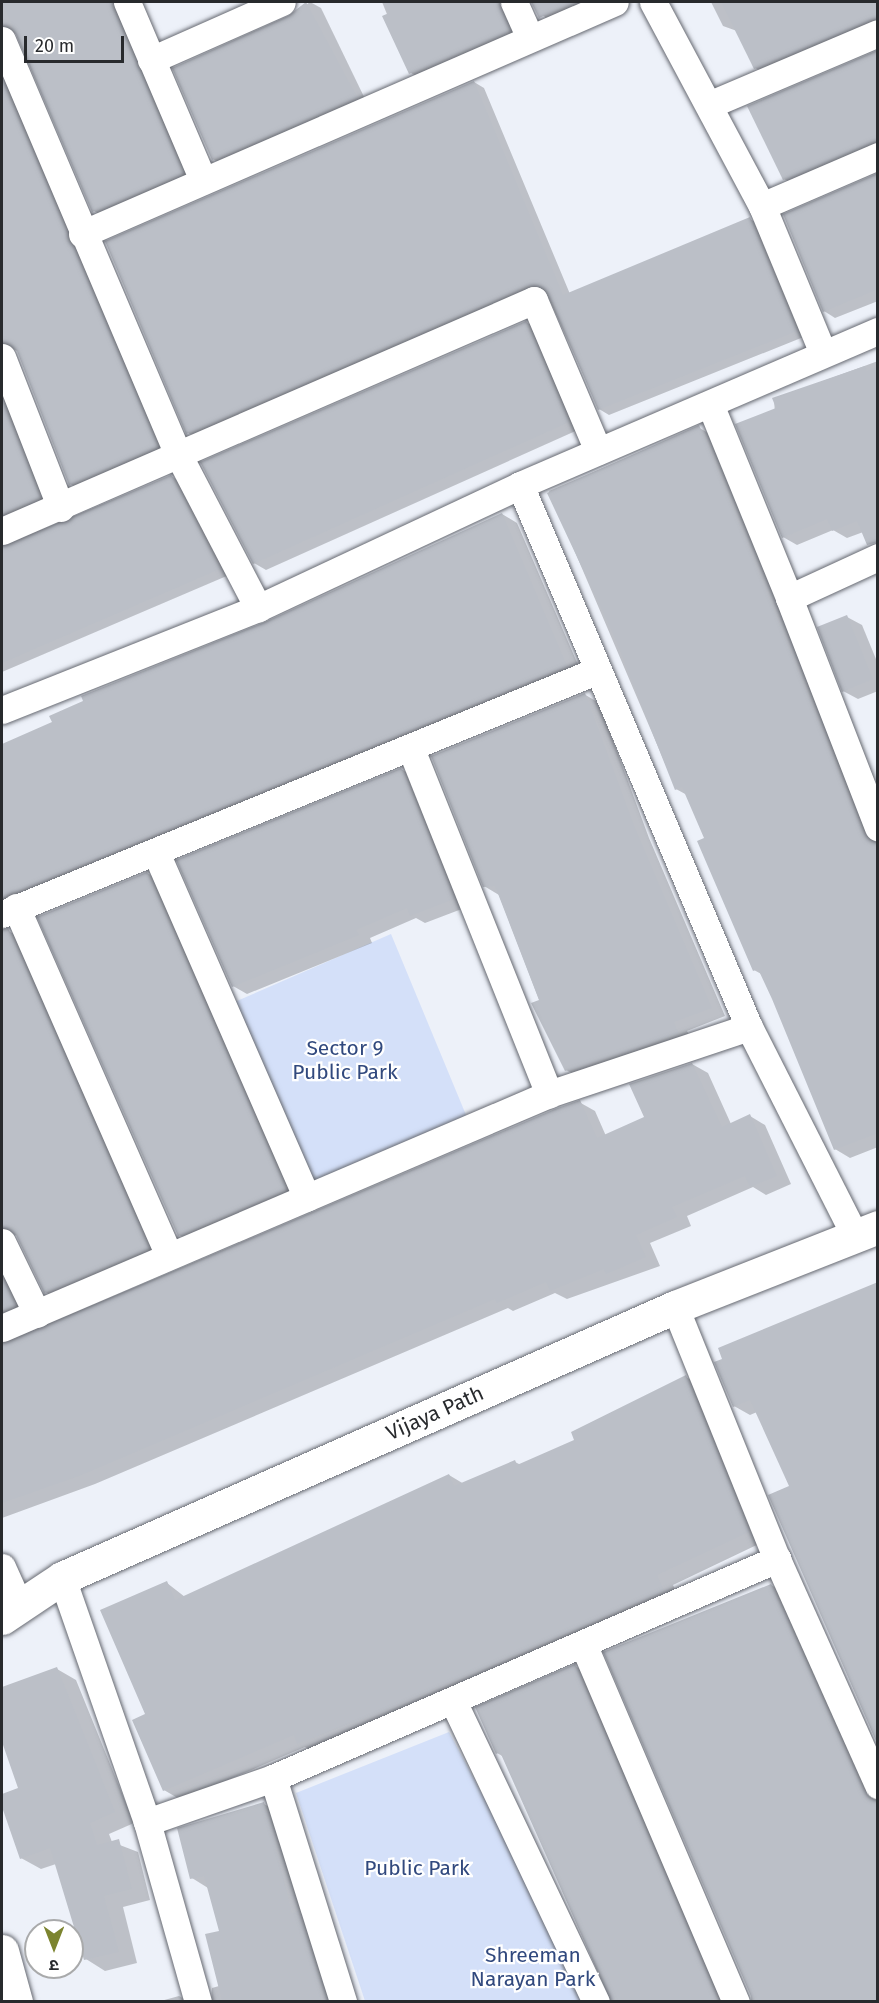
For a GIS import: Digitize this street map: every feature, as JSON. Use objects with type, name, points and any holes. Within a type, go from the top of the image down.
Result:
[{"type":"street","points":[[127,2],[202,178]]},
{"type":"street","points":[[151,60],[282,2]]},
{"type":"street","points":[[514,2],[530,35]]},
{"type":"street","points":[[82,234],[202,178],[530,35],[615,2]]},
{"type":"street","points":[[652,2],[711,104],[762,206],[823,353]]},
{"type":"street","points":[[711,104],[878,33]]},
{"type":"street","points":[[2,40],[82,234],[178,454],[258,608]]},
{"type":"street","points":[[762,206],[878,156]]},
{"type":"street","points":[[2,531],[61,508],[178,454],[534,300],[598,451]]},
{"type":"street","points":[[2,710],[258,608],[520,485],[878,331]]},
{"type":"street","points":[[2,357],[61,508]]},
{"type":"street","points":[[710,404],[789,598],[878,828]]},
{"type":"street","points":[[520,485],[596,671],[749,1027],[866,1232]]},
{"type":"street","points":[[789,598],[878,557]]},
{"type":"street","points":[[169,1255],[9,911],[157,855],[596,671]]},
{"type":"street","points":[[411,749],[549,1094]]},
{"type":"street","points":[[157,855],[307,1198]]},
{"type":"street","points":[[2,1328],[549,1094],[749,1027]]},
{"type":"street","name":"Vijaya Path","points":[[11,1612],[62,1578],[675,1306],[866,1232]]},
{"type":"street","points":[[2,1242],[37,1314]]},
{"type":"street","points":[[675,1306],[777,1559],[878,1785]]},
{"type":"street","points":[[147,1822],[273,1778],[584,1646],[777,1559]]},
{"type":"street","points":[[2,1567],[11,1612]]},
{"type":"street","points":[[62,1578],[147,1822],[198,2001]]},
{"type":"street","points":[[584,1646],[736,2001]]},
{"type":"street","points":[[453,1701],[596,2001]]},
{"type":"street","points":[[273,1778],[343,2001]]},
{"type":"street","points":[[2,1951],[16,2001]]},
{"type":"green space","name":"Sector 9 Public Park","points":[[391,934],[471,1127],[307,1198],[223,1007]]},
{"type":"green space","name":"Public Park","points":[[449,1732],[551,1924],[586,2001],[365,2001],[296,1793]]},
{"type":"building","points":[[2,2],[111,2],[183,173],[92,212]]},
{"type":"building","points":[[306,2],[357,97],[212,160],[172,68],[288,16]]},
{"type":"building","points":[[383,2],[498,2],[510,31],[409,74],[382,16],[389,13]]},
{"type":"building","points":[[531,2],[575,2],[539,18]]},
{"type":"building","points":[[721,2],[878,2],[878,18],[754,69]]},
{"type":"building","points":[[878,50],[878,141],[783,180],[747,106]]},
{"type":"building","points":[[2,79],[158,446],[69,485],[17,351],[2,342]]},
{"type":"building","points":[[474,81],[563,295],[750,217],[797,331],[598,410],[549,294],[528,285],[186,434],[105,241]]},
{"type":"building","points":[[878,173],[878,289],[823,312],[783,214]]},
{"type":"building","points":[[526,321],[569,422],[253,564],[200,462]]},
{"type":"building","points":[[865,366],[867,371],[878,366],[878,542],[867,545],[857,521],[832,531],[827,519],[782,538],[735,424],[776,408],[772,398]]},
{"type":"building","points":[[2,399],[40,497],[2,514]]},
{"type":"building","points":[[699,425],[863,833],[878,842],[878,1133],[834,1150],[772,999],[758,969],[753,971],[697,841],[704,838],[682,787],[675,790],[615,638],[547,493]]},
{"type":"building","points":[[171,475],[220,569],[2,663],[2,547]]},
{"type":"building","points":[[502,513],[567,666],[2,897],[2,744],[52,722],[49,716],[83,701],[81,696],[265,622]]},
{"type":"building","points":[[847,615],[873,679],[842,692],[817,627]]},
{"type":"building","points":[[585,693],[635,828],[712,1008],[674,1022],[679,1034],[565,1071],[531,1003],[539,1000],[495,886],[483,887],[431,756]]},
{"type":"building","points":[[401,768],[454,899],[410,916],[407,908],[356,930],[359,935],[232,987],[176,860]]},
{"type":"building","points":[[147,872],[286,1189],[178,1236],[37,917]]},
{"type":"building","points":[[8,928],[149,1248],[44,1293],[16,1235],[2,1227],[2,929]]},
{"type":"building","points":[[692,1063],[722,1127],[750,1114],[777,1176],[750,1187],[745,1176],[672,1207],[677,1217],[636,1235],[646,1257],[606,1274],[604,1269],[550,1291],[546,1282],[497,1303],[495,1299],[79,1476],[2,1503],[2,1344],[580,1100],[597,1138],[644,1117],[629,1084]]},
{"type":"building","points":[[2,1277],[15,1305],[2,1311]]},
{"type":"building","points":[[878,1282],[878,1745],[768,1495],[789,1486],[750,1400],[733,1407],[714,1362],[722,1359],[718,1348]]},
{"type":"building","points":[[686,1375],[749,1532],[657,1575],[664,1591],[375,1714],[297,1744],[294,1735],[163,1791],[132,1720],[145,1714],[100,1610],[167,1581],[175,1600],[449,1474],[454,1486],[515,1460],[517,1465],[574,1440],[571,1432]]},
{"type":"building","points":[[771,1584],[864,1791],[878,1801],[878,2001],[753,2001],[603,1652]]},
{"type":"building","points":[[575,1664],[717,1998],[710,2001],[611,2001],[500,1752],[496,1754],[475,1707]]},
{"type":"building","points":[[57,1667],[115,1812],[90,1823],[97,1845],[119,1839],[132,1889],[104,1896],[119,1952],[84,1960],[84,1919],[72,1919],[50,1848],[20,1859],[2,1807],[2,1794],[18,1788],[2,1742],[2,1687]]},
{"type":"building","points":[[264,1802],[292,1913],[298,1911],[319,1979],[321,2001],[222,2001],[205,1934],[219,1931],[204,1876],[190,1879],[177,1828]]},
{"type":"park label","name":"Shreeman Narayan Park","points":[[533,1967]]}]
